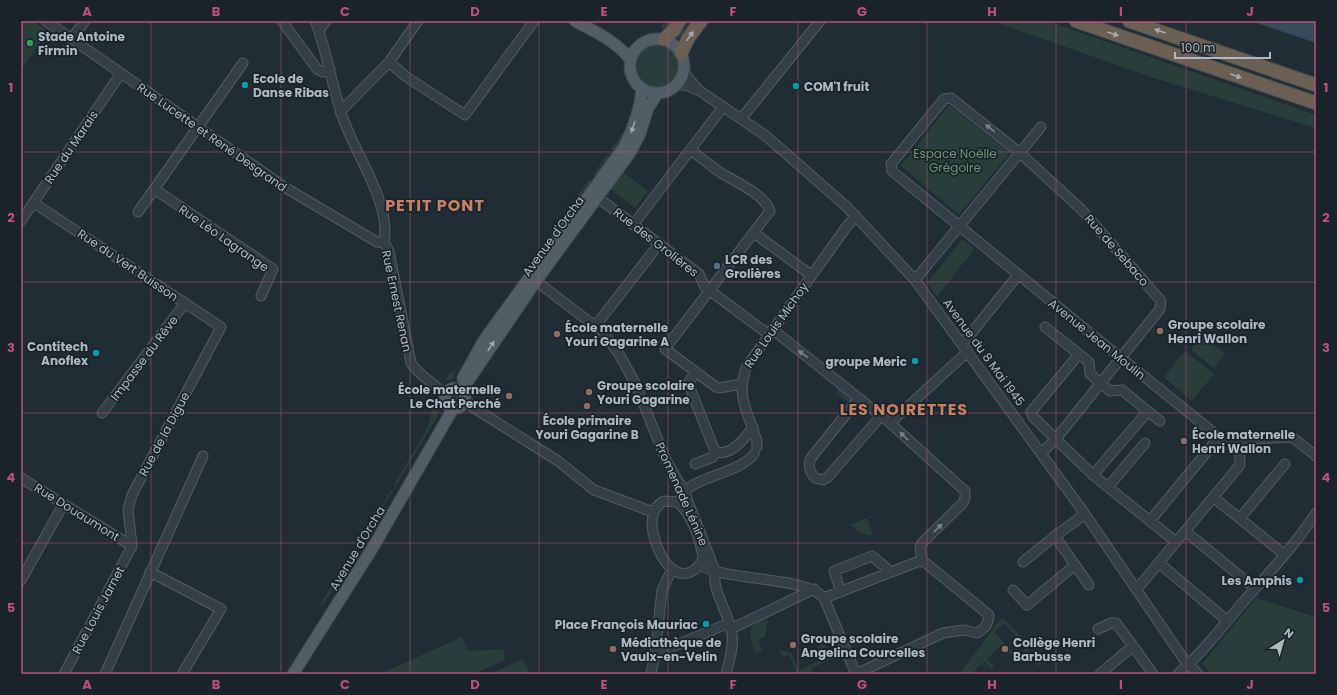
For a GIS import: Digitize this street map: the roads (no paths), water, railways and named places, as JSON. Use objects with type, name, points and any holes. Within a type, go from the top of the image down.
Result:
[{"type":"highway","points":[[664,39],[674,30],[679,21]]},
{"type":"highway","points":[[681,53],[689,37],[701,21]]},
{"type":"highway","points":[[1076,21],[1316,103]]},
{"type":"highway","points":[[1129,21],[1316,85]]},
{"type":"main road","points":[[575,21],[620,47],[630,59],[631,74],[634,81],[642,89],[658,93],[666,92],[676,85],[681,78],[684,70],[684,61],[681,53],[672,43],[664,39],[650,39],[639,45],[629,46],[612,42]]},
{"type":"main road","points":[[630,59],[639,45]]},
{"type":"main road","name":"Avenue d'Orcha","points":[[455,397],[484,340],[624,148],[632,131],[640,106],[642,89]]},
{"type":"main road","name":"Avenue d'Orcha","points":[[293,674],[372,550],[440,433],[441,417],[536,281],[630,153],[640,134],[648,108],[658,93]]},
{"type":"street","name":"Rue Lucette et René Desgrand","points":[[46,21],[286,188],[377,242],[384,243]]},
{"type":"street","points":[[71,39],[85,21]]},
{"type":"street","points":[[282,21],[317,69],[323,72],[330,69]]},
{"type":"street","name":"Rue Ernest Renan","points":[[315,21],[330,69],[340,112],[373,182],[385,228],[384,243],[388,248],[390,256],[411,363],[420,375],[558,461],[594,490],[653,512]]},
{"type":"street","points":[[319,30],[326,21]]},
{"type":"street","points":[[340,112],[389,62],[418,21]]},
{"type":"street","points":[[389,62],[405,76],[465,115],[534,21]]},
{"type":"street","points":[[742,119],[820,21]]},
{"type":"street","points":[[138,212],[243,64]]},
{"type":"street","name":"Avenue du 8 Mai 1945","points":[[684,70],[688,78],[700,91]]},
{"type":"street","name":"Rue du Marais","points":[[21,221],[121,73]]},
{"type":"street","name":"Avenue du 8 Mai 1945","points":[[676,85],[692,87],[700,91],[742,119],[795,161],[856,216],[915,280],[1085,514],[1189,664],[1198,674]]},
{"type":"street","points":[[960,227],[892,171],[890,167],[891,164],[947,97],[951,98],[1020,153]]},
{"type":"street","points":[[633,225],[723,107]]},
{"type":"street","points":[[915,280],[1041,127]]},
{"type":"street","points":[[691,150],[722,173],[748,188],[769,207],[770,211],[665,349],[720,388],[741,384]]},
{"type":"street","name":"Rue de Sebaco","points":[[1020,153],[1082,210],[1161,301],[1160,309],[1055,440],[1041,453]]},
{"type":"street","name":"Rue Léo Lagrange","points":[[154,189],[273,270],[261,296]]},
{"type":"street","name":"Rue des Grolières","points":[[597,197],[701,276],[703,284],[710,291],[770,332],[859,398],[890,423],[964,491],[966,494],[963,503],[920,547],[922,560]]},
{"type":"street","name":"Rue du Vert Buisson","points":[[34,203],[221,327]]},
{"type":"street","name":"Rue Louis Michoy","points":[[684,491],[746,463],[756,450],[757,441],[741,395],[741,384],[749,362],[811,275],[856,216]]},
{"type":"street","name":"Avenue Jean Moulin","points":[[960,227],[1219,437],[1226,440],[1292,437],[1316,456]]},
{"type":"street","points":[[754,233],[811,275]]},
{"type":"street","points":[[536,281],[591,324],[597,324],[659,244]]},
{"type":"street","points":[[890,423],[964,355],[964,347],[969,336],[1018,275]]},
{"type":"street","name":"Impasse du Rêve","points":[[102,412],[185,303]]},
{"type":"street","name":"Promenade Lénine","points":[[597,324],[620,354],[635,383],[666,460],[684,491],[715,571],[713,582],[730,626],[733,643],[726,674]]},
{"type":"street","name":"Rue de la Digue","points":[[132,546],[128,509],[132,496],[221,327]]},
{"type":"street","points":[[1045,327],[1089,362],[1090,374],[1100,384],[1110,392],[1122,390],[1160,421]]},
{"type":"street","points":[[1079,354],[1031,412],[1033,417],[1055,440],[1093,475],[1176,542]]},
{"type":"street","points":[[695,464],[713,456],[715,451],[688,383],[696,372]]},
{"type":"street","points":[[859,398],[811,458],[809,468],[816,478],[823,480],[828,477],[881,416]]},
{"type":"street","points":[[1093,475],[1148,411]]},
{"type":"street","points":[[715,451],[722,452],[734,447],[746,438],[753,427]]},
{"type":"street","points":[[1150,521],[1219,437]]},
{"type":"street","points":[[1137,589],[1240,465],[1239,440]]},
{"type":"street","points":[[1108,487],[1145,443]]},
{"type":"street","points":[[105,674],[203,456]]},
{"type":"street","points":[[1240,518],[1285,464]]},
{"type":"street","name":"Rue Douaumont","points":[[21,478],[132,546]]},
{"type":"street","points":[[678,502],[684,491]]},
{"type":"street","points":[[1213,497],[1280,551]]},
{"type":"street","points":[[664,501],[678,502],[686,510],[698,534],[703,558],[696,570],[688,573],[682,573],[672,569],[658,547],[651,522],[653,512],[658,504],[664,501]]},
{"type":"street","points":[[21,580],[63,505]]},
{"type":"street","points":[[1178,674],[1189,664],[1304,532],[1316,513]]},
{"type":"street","points":[[1023,562],[1085,514]]},
{"type":"street","points":[[1185,531],[1251,585]]},
{"type":"street","points":[[1055,536],[1089,585]]},
{"type":"street","name":"Rue Louis Jarnet","points":[[64,674],[132,546]]},
{"type":"street","points":[[841,592],[834,571],[840,568],[872,556],[891,572]]},
{"type":"street","points":[[700,565],[715,571],[814,590],[824,598],[856,674],[943,634],[964,630],[976,633],[985,628],[990,615],[984,608],[922,560],[824,598]]},
{"type":"street","points":[[1159,563],[1224,618]]},
{"type":"street","points":[[1013,590],[1027,605],[1075,566]]},
{"type":"street","points":[[651,674],[655,654],[662,590],[672,569]]},
{"type":"street","points":[[150,572],[221,609],[182,674]]},
{"type":"street","points":[[655,654],[730,626],[814,590]]},
{"type":"street","points":[[1098,629],[1111,623],[1116,623],[1153,674]]},
{"type":"street","points":[[1100,674],[1133,646]]},
{"type":"water","points":[[1251,21],[1316,21],[1316,43]]},
{"type":"place","name":"Stade Antoine Firmin","points":[[30,43]]},
{"type":"place","name":"Ecole de Danse Ribas","points":[[245,85]]},
{"type":"place","name":"COM'1 fruit","points":[[796,86]]},
{"type":"place","name":"LCR des Grolières","points":[[717,266]]},
{"type":"place","name":"Groupe scolaire Henri Wallon","points":[[1160,331]]},
{"type":"place","name":"École maternelle Youri Gagarine A","points":[[557,334]]},
{"type":"place","name":"Contitech Anoflex","points":[[96,353]]},
{"type":"place","name":"groupe Meric","points":[[915,361]]},
{"type":"place","name":"Groupe scolaire Youri Gagarine","points":[[589,392]]},
{"type":"place","name":"École maternelle Le Chat Perché","points":[[509,396]]},
{"type":"place","name":"École primaire Youri Gagarine B","points":[[587,406]]},
{"type":"place","name":"École maternelle Henri Wallon","points":[[1184,441]]},
{"type":"place","name":"Les Amphis","points":[[1300,580]]},
{"type":"place","name":"Place François Mauriac","points":[[706,624]]},
{"type":"place","name":"Groupe scolaire Angelina Courcelles","points":[[793,645]]},
{"type":"place","name":"Médiathèque de Vaulx-en-Velin","points":[[613,649]]},
{"type":"place","name":"Collège Henri Barbusse","points":[[1005,649]]},
{"type":"district","name":"PETIT PONT","points":[[435,205]]},
{"type":"district","name":"LES NOIRETTES","points":[[904,409]]},
{"type":"park label","name":"Espace Noëlle Grégoire","points":[[955,160]]}]
